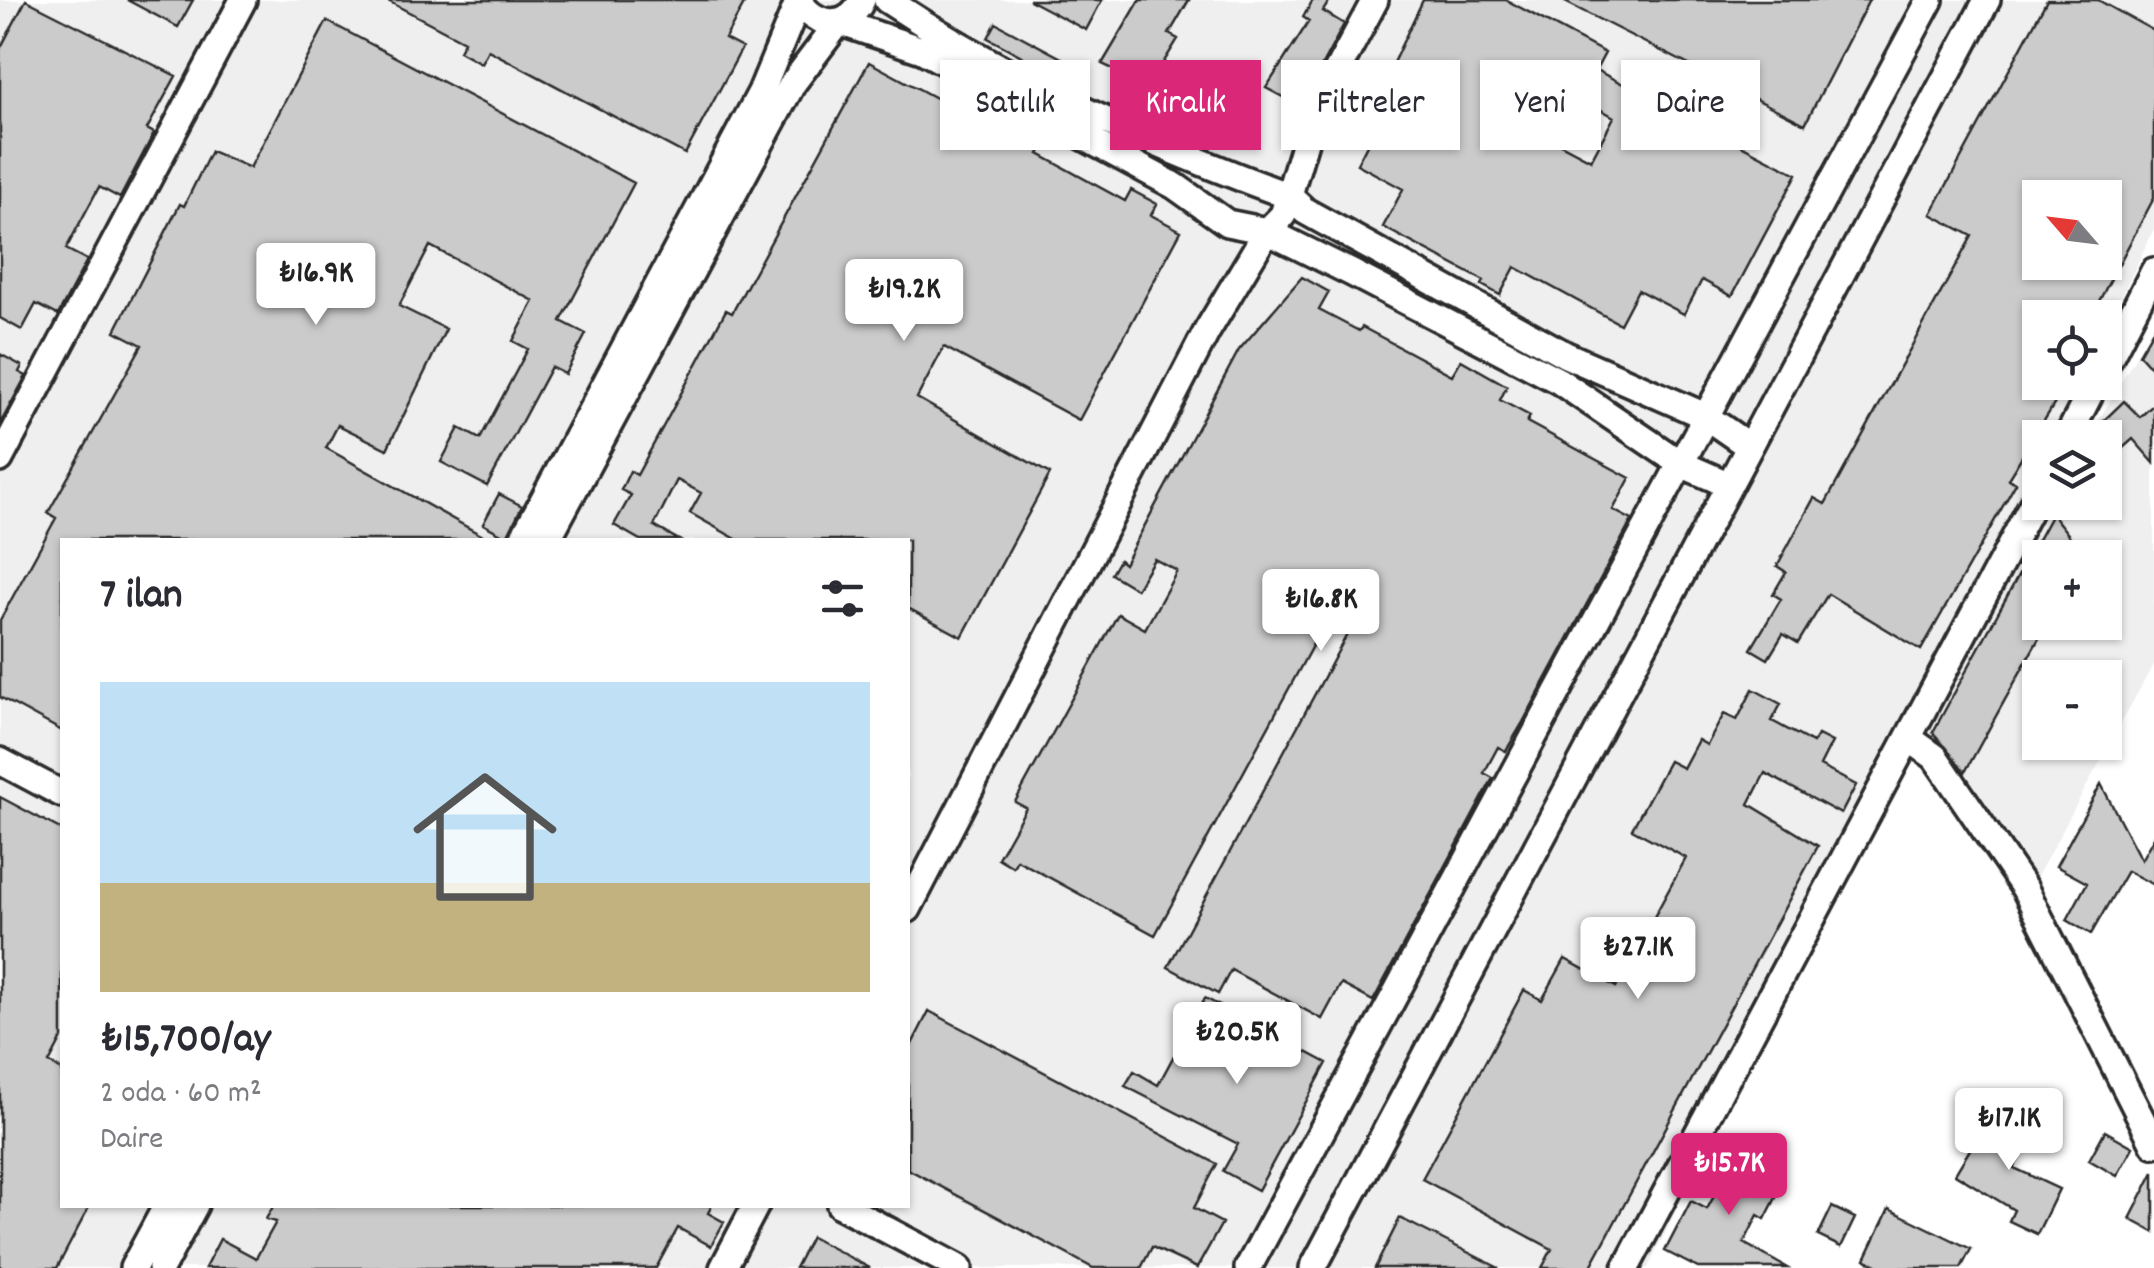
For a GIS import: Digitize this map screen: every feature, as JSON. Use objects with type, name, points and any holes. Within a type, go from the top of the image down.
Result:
[{"type":"street","points":[[0,459],[243,0]]},
{"type":"street","points":[[548,538],[761,92],[799,0],[819,21],[839,22],[922,50],[1176,186],[1227,223],[1267,231],[1559,381],[1681,464],[1726,484]]},
{"type":"street","points":[[523,538],[793,83],[839,22],[857,10],[862,0]]},
{"type":"street","points":[[887,0],[932,30],[1166,151],[1289,196],[1305,211],[1566,355],[1705,416],[1747,445]]},
{"type":"street","points":[[910,905],[1207,331],[1267,231],[1283,215],[1312,118],[1375,0]]},
{"type":"street","points":[[1248,1268],[1930,0]]},
{"type":"street","points":[[1313,1268],[1726,484],[1987,0]]},
{"type":"street","points":[[2122,333],[2154,271]]},
{"type":"street","points":[[1626,1268],[2024,520]]},
{"type":"street","points":[[1910,739],[1934,758],[2025,889],[2154,1144]]},
{"type":"street","points":[[0,762],[60,793]]},
{"type":"street","points":[[133,1268],[164,1208]]},
{"type":"street","points":[[161,1268],[194,1208]]},
{"type":"street","points":[[723,1268],[754,1208]]},
{"type":"street","points":[[846,1208],[958,1268]]},
{"type":"shaded area","points":[[0,0],[2154,0],[2154,229],[2120,300],[2022,300],[2022,400],[2071,400],[2061,420],[2022,420],[2022,501],[1648,1268],[0,1268]]},
{"type":"shaded area","points":[[2154,325],[2154,663],[2122,721],[2122,660],[2022,660],[2022,760],[2101,760],[2034,882],[1920,732],[2022,555],[2022,640],[2122,640],[2122,540],[2031,540],[2042,520],[2122,520],[2122,420],[2099,420],[2110,400],[2122,400],[2122,380]]},
{"type":"building","points":[[26,0],[176,76],[147,129],[154,133],[120,198],[99,187],[66,249],[87,260],[58,315],[36,304],[22,330],[0,318],[0,49]]},
{"type":"building","points":[[127,0],[193,0],[178,27]]},
{"type":"building","points":[[386,0],[736,0],[744,4],[725,39],[742,48],[685,154],[488,50],[481,63],[459,51],[464,41]]},
{"type":"building","points":[[1029,0],[1102,0],[1086,30]]},
{"type":"building","points":[[1140,0],[1189,0],[1169,34],[1178,39],[1165,60],[1110,60],[1110,68],[1102,64]]},
{"type":"building","points":[[1313,0],[1330,0],[1323,11],[1344,24],[1325,60],[1284,60],[1309,21],[1303,17]]},
{"type":"building","points":[[1423,0],[1506,0],[1605,53],[1601,61],[1480,60],[1480,150],[1572,150],[1591,160],[1596,150],[1601,150],[1601,141],[1614,117],[1601,110],[1601,73],[1621,83],[1621,150],[1751,150],[1797,174],[1732,296],[1702,280],[1684,314],[1638,290],[1620,324],[1515,267],[1500,295],[1482,285],[1484,281],[1383,227],[1403,189],[1357,164],[1364,150],[1460,150],[1460,60],[1394,60]]},
{"type":"building","points":[[1561,0],[1869,0],[1805,124],[1760,101],[1760,60],[1679,60]]},
{"type":"building","points":[[2047,0],[2098,0],[2154,31],[2154,198],[2122,258],[2122,180],[2022,180],[2022,280],[2110,280],[2100,300],[2022,300],[2022,400],[2057,400],[2044,420],[2022,420],[2022,456],[2008,479],[2016,483],[1921,650],[1828,594],[1798,643],[1783,634],[1768,659],[1751,649],[1781,599],[1773,594],[1786,572],[1777,566],[1814,498],[1825,504],[1972,236],[1931,214]]},
{"type":"building","points":[[327,21],[634,183],[561,321],[586,334],[565,374],[551,367],[487,486],[441,462],[459,428],[480,439],[528,349],[513,341],[534,301],[430,246],[399,306],[446,329],[387,449],[338,425],[326,448],[486,538],[60,538],[60,730],[0,697],[0,620],[56,518],[48,513],[142,345],[115,331],[180,204],[184,206],[211,151],[250,168]]},
{"type":"building","points":[[996,23],[1065,60],[1029,60],[988,38]]},
{"type":"building","points":[[869,62],[940,100],[940,150],[1041,150],[1039,154],[1125,201],[1131,190],[1157,204],[1151,215],[1181,231],[1079,420],[944,347],[917,398],[1050,474],[962,637],[910,609],[910,538],[734,538],[690,513],[701,493],[677,480],[654,526],[675,538],[637,538],[614,525],[631,495],[621,490],[630,471],[637,475],[726,310],[732,313]]},
{"type":"building","points":[[1281,65],[1281,96],[1266,88]]},
{"type":"building","points":[[1302,277],[1329,292],[1319,310],[1359,331],[1362,327],[1452,375],[1461,360],[1507,386],[1500,400],[1530,416],[1527,422],[1630,478],[1613,510],[1632,520],[1522,724],[1506,751],[1498,747],[1484,773],[1493,778],[1373,1001],[1341,984],[1322,1019],[1231,970],[1218,994],[1168,967],[1358,614],[1336,602],[1155,935],[1017,860],[1013,867],[998,858],[1026,808],[1015,802],[1118,614],[1145,629],[1177,571],[1154,559],[1136,589],[1111,574],[1119,560],[1124,564],[1239,350]]},
{"type":"building","points":[[2154,328],[2154,371],[2139,354]]},
{"type":"building","points":[[0,354],[22,366],[19,372],[26,376],[0,424]]},
{"type":"building","points":[[2124,401],[2140,417],[2154,404],[2154,463],[2133,439],[2122,449],[2122,420],[2104,420]]},
{"type":"building","points":[[499,494],[522,506],[507,537],[483,524]]},
{"type":"building","points":[[2049,520],[2057,520],[2071,538],[2070,540],[2038,540]]},
{"type":"building","points":[[2022,569],[2022,640],[2038,640],[2027,660],[2022,660],[2022,669],[1965,772],[1933,732]]},
{"type":"building","points":[[1753,689],[1781,704],[1772,721],[1813,743],[1818,735],[1832,742],[1820,766],[1856,785],[1841,814],[1765,773],[1749,804],[1818,846],[1590,1268],[1542,1268],[1552,1249],[1422,1179],[1524,990],[1542,1000],[1565,959],[1616,987],[1686,858],[1632,829],[1669,761],[1683,768],[1698,740],[1707,745],[1724,714],[1737,720]]},
{"type":"building","points":[[2101,784],[2141,860],[2154,837],[2154,885],[2127,871],[2091,934],[2067,920],[2087,883],[2056,866]]},
{"type":"building","points":[[0,797],[60,829],[60,1042],[49,1063],[60,1069],[60,1208],[88,1208],[57,1268],[0,1268]]},
{"type":"building","points":[[1205,998],[1327,1063],[1258,1190],[1223,1171],[1238,1144],[1125,1086],[1134,1071],[1158,1085]]},
{"type":"building","points":[[929,1011],[1217,1164],[1194,1208],[1222,1223],[1197,1268],[1152,1247],[1141,1268],[1093,1268],[910,1170],[910,1048]]},
{"type":"building","points":[[2004,1110],[2036,1127],[2014,1168],[2059,1189],[2037,1234],[2009,1221],[2014,1210],[1955,1174],[1974,1143],[1984,1148]]},
{"type":"building","points":[[2105,1131],[2133,1147],[2117,1176],[2089,1160]]},
{"type":"building","points":[[1744,1140],[1770,1154],[1759,1174],[1782,1186],[1765,1219],[1758,1215],[1744,1243],[1787,1268],[1698,1268],[1665,1251],[1691,1201],[1707,1209]]},
{"type":"building","points":[[2154,1172],[2154,1232],[2130,1219]]},
{"type":"building","points":[[1832,1207],[1855,1218],[1841,1247],[1818,1236]]},
{"type":"building","points":[[272,1208],[710,1208],[708,1213],[724,1222],[711,1246],[678,1228],[656,1268],[205,1268],[220,1239],[256,1258],[276,1222],[266,1219]]},
{"type":"building","points":[[1889,1209],[1971,1249],[1961,1268],[1883,1268],[1865,1259]]},
{"type":"building","points":[[1400,1218],[1499,1268],[1375,1268]]},
{"type":"building","points":[[811,1237],[870,1268],[795,1268]]}]
